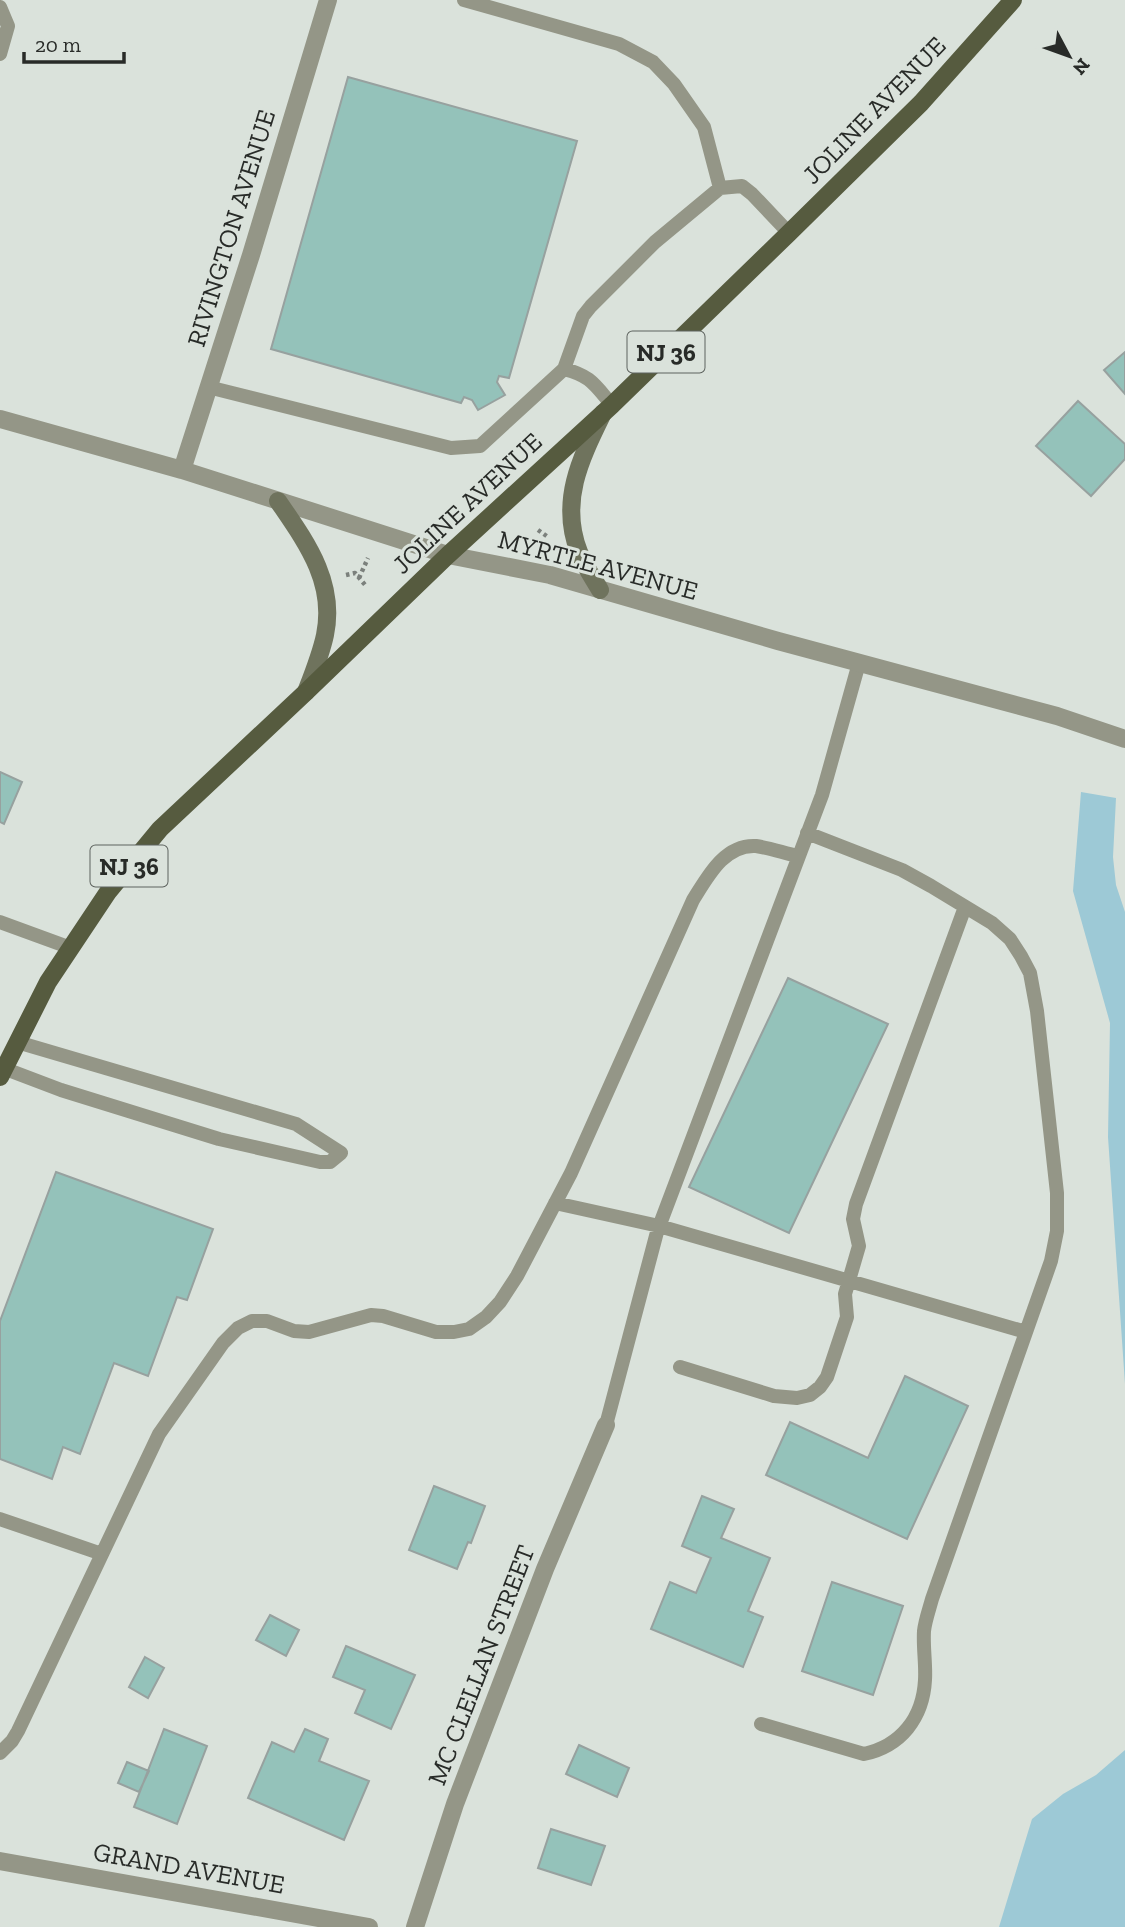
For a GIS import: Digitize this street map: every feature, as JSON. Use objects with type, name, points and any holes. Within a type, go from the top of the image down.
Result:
[{"type":"main road","name":"JOLINE AVENUE","points":[[2,1073],[48,982],[108,892],[160,829],[449,555],[608,409],[921,103],[1013,0]]},
{"type":"street","name":"RIVINGTON AVENUE","points":[[182,470],[251,255],[328,0]]},
{"type":"street","points":[[600,590],[579,552],[574,534],[573,484],[584,451],[608,409]]},
{"type":"street","name":"MYRTLE AVENUE","points":[[0,419],[182,470],[449,555],[550,575],[1057,716],[1125,738]]},
{"type":"street","points":[[278,501],[308,545],[318,565],[327,607],[325,635],[306,692]]},
{"type":"street","name":"MC CLELLAN STREET","points":[[415,1927],[465,1778],[545,1569],[606,1425]]},
{"type":"street","name":"GRAND AVENUE","points":[[0,1861],[369,1927]]},
{"type":"lane","points":[[464,0],[619,44],[653,62],[674,84],[704,127],[720,188]]},
{"type":"lane","points":[[0,7],[8,26],[0,54]]},
{"type":"lane","points":[[208,387],[451,448],[480,446],[564,369],[583,316],[591,306],[655,242],[720,188],[742,186],[789,233]]},
{"type":"lane","points":[[564,369],[581,373],[590,379],[608,409]]},
{"type":"lane","points":[[606,1425],[659,1226],[822,794],[859,663]]},
{"type":"lane","points":[[761,1724],[864,1754],[879,1751],[895,1742],[909,1729],[920,1706],[925,1682],[925,1629],[932,1599],[1051,1261],[1057,1231],[1058,1193],[1038,1011],[1030,974],[1021,956],[1010,939],[992,923],[902,870],[807,833]]},
{"type":"lane","points":[[0,1753],[18,1731],[159,1434],[223,1343],[238,1328],[253,1321],[267,1321],[294,1331],[309,1332],[371,1315],[436,1332],[454,1332],[469,1329],[486,1317],[517,1276],[571,1173],[693,900],[710,873],[726,855],[741,848],[755,846],[798,856]]},
{"type":"lane","points":[[680,1367],[774,1396],[797,1398],[810,1395],[827,1377],[847,1317],[845,1293],[859,1246],[853,1219],[856,1204],[965,907]]},
{"type":"lane","points":[[0,922],[71,948]]},
{"type":"lane","points":[[2,1073],[219,1139],[320,1162],[330,1162],[341,1153],[296,1124],[17,1042]]},
{"type":"lane","points":[[555,1203],[659,1226],[1026,1332]]},
{"type":"lane","points":[[0,1519],[102,1554]]},
{"type":"path","points":[[543,542],[547,537]]},
{"type":"path","points":[[359,578],[368,558]]},
{"type":"path","points":[[338,576],[355,573],[366,586]]},
{"type":"water","points":[[1081,792],[1116,798],[1113,857],[1116,885],[1125,912],[1125,1384],[1108,1137],[1110,1023],[1073,891]]},
{"type":"water","points":[[1125,1750],[1125,1927],[999,1927],[1032,1819],[1063,1794],[1096,1775]]},
{"type":"building","points":[[348,77],[577,141],[509,378],[499,376],[497,382],[505,395],[478,410],[472,400],[464,397],[461,403],[271,349]]},
{"type":"building","points":[[1125,352],[1125,394],[1104,370]]},
{"type":"building","points":[[1078,401],[1125,444],[1125,459],[1091,496],[1036,446]]},
{"type":"building","points":[[0,772],[22,782],[4,824],[0,822]]},
{"type":"building","points":[[788,978],[888,1024],[789,1233],[689,1187]]},
{"type":"building","points":[[56,1172],[213,1229],[187,1300],[177,1297],[148,1376],[114,1363],[80,1454],[63,1447],[52,1479],[0,1459],[0,1321]]},
{"type":"building","points":[[905,1376],[968,1406],[907,1539],[766,1475],[790,1422],[868,1458]]},
{"type":"building","points":[[434,1486],[485,1506],[471,1543],[468,1542],[457,1569],[409,1550]]},
{"type":"building","points":[[702,1496],[734,1509],[721,1538],[770,1558],[748,1611],[763,1617],[743,1667],[651,1629],[670,1582],[696,1593],[711,1558],[682,1546]]},
{"type":"building","points":[[832,1582],[903,1606],[873,1695],[802,1671]]},
{"type":"building","points":[[270,1615],[299,1630],[286,1656],[256,1640]]},
{"type":"building","points":[[346,1646],[415,1675],[391,1729],[355,1713],[365,1690],[333,1677]]},
{"type":"building","points":[[145,1657],[164,1668],[148,1698],[129,1687]]},
{"type":"building","points":[[164,1729],[207,1746],[177,1824],[134,1807]]},
{"type":"building","points":[[305,1729],[328,1739],[319,1761],[369,1781],[344,1840],[248,1798],[272,1742],[294,1752]]},
{"type":"building","points":[[579,1745],[629,1768],[617,1797],[566,1774]]},
{"type":"building","points":[[127,1762],[149,1771],[139,1792],[118,1783]]},
{"type":"building","points":[[551,1829],[605,1846],[591,1885],[538,1868]]}]
